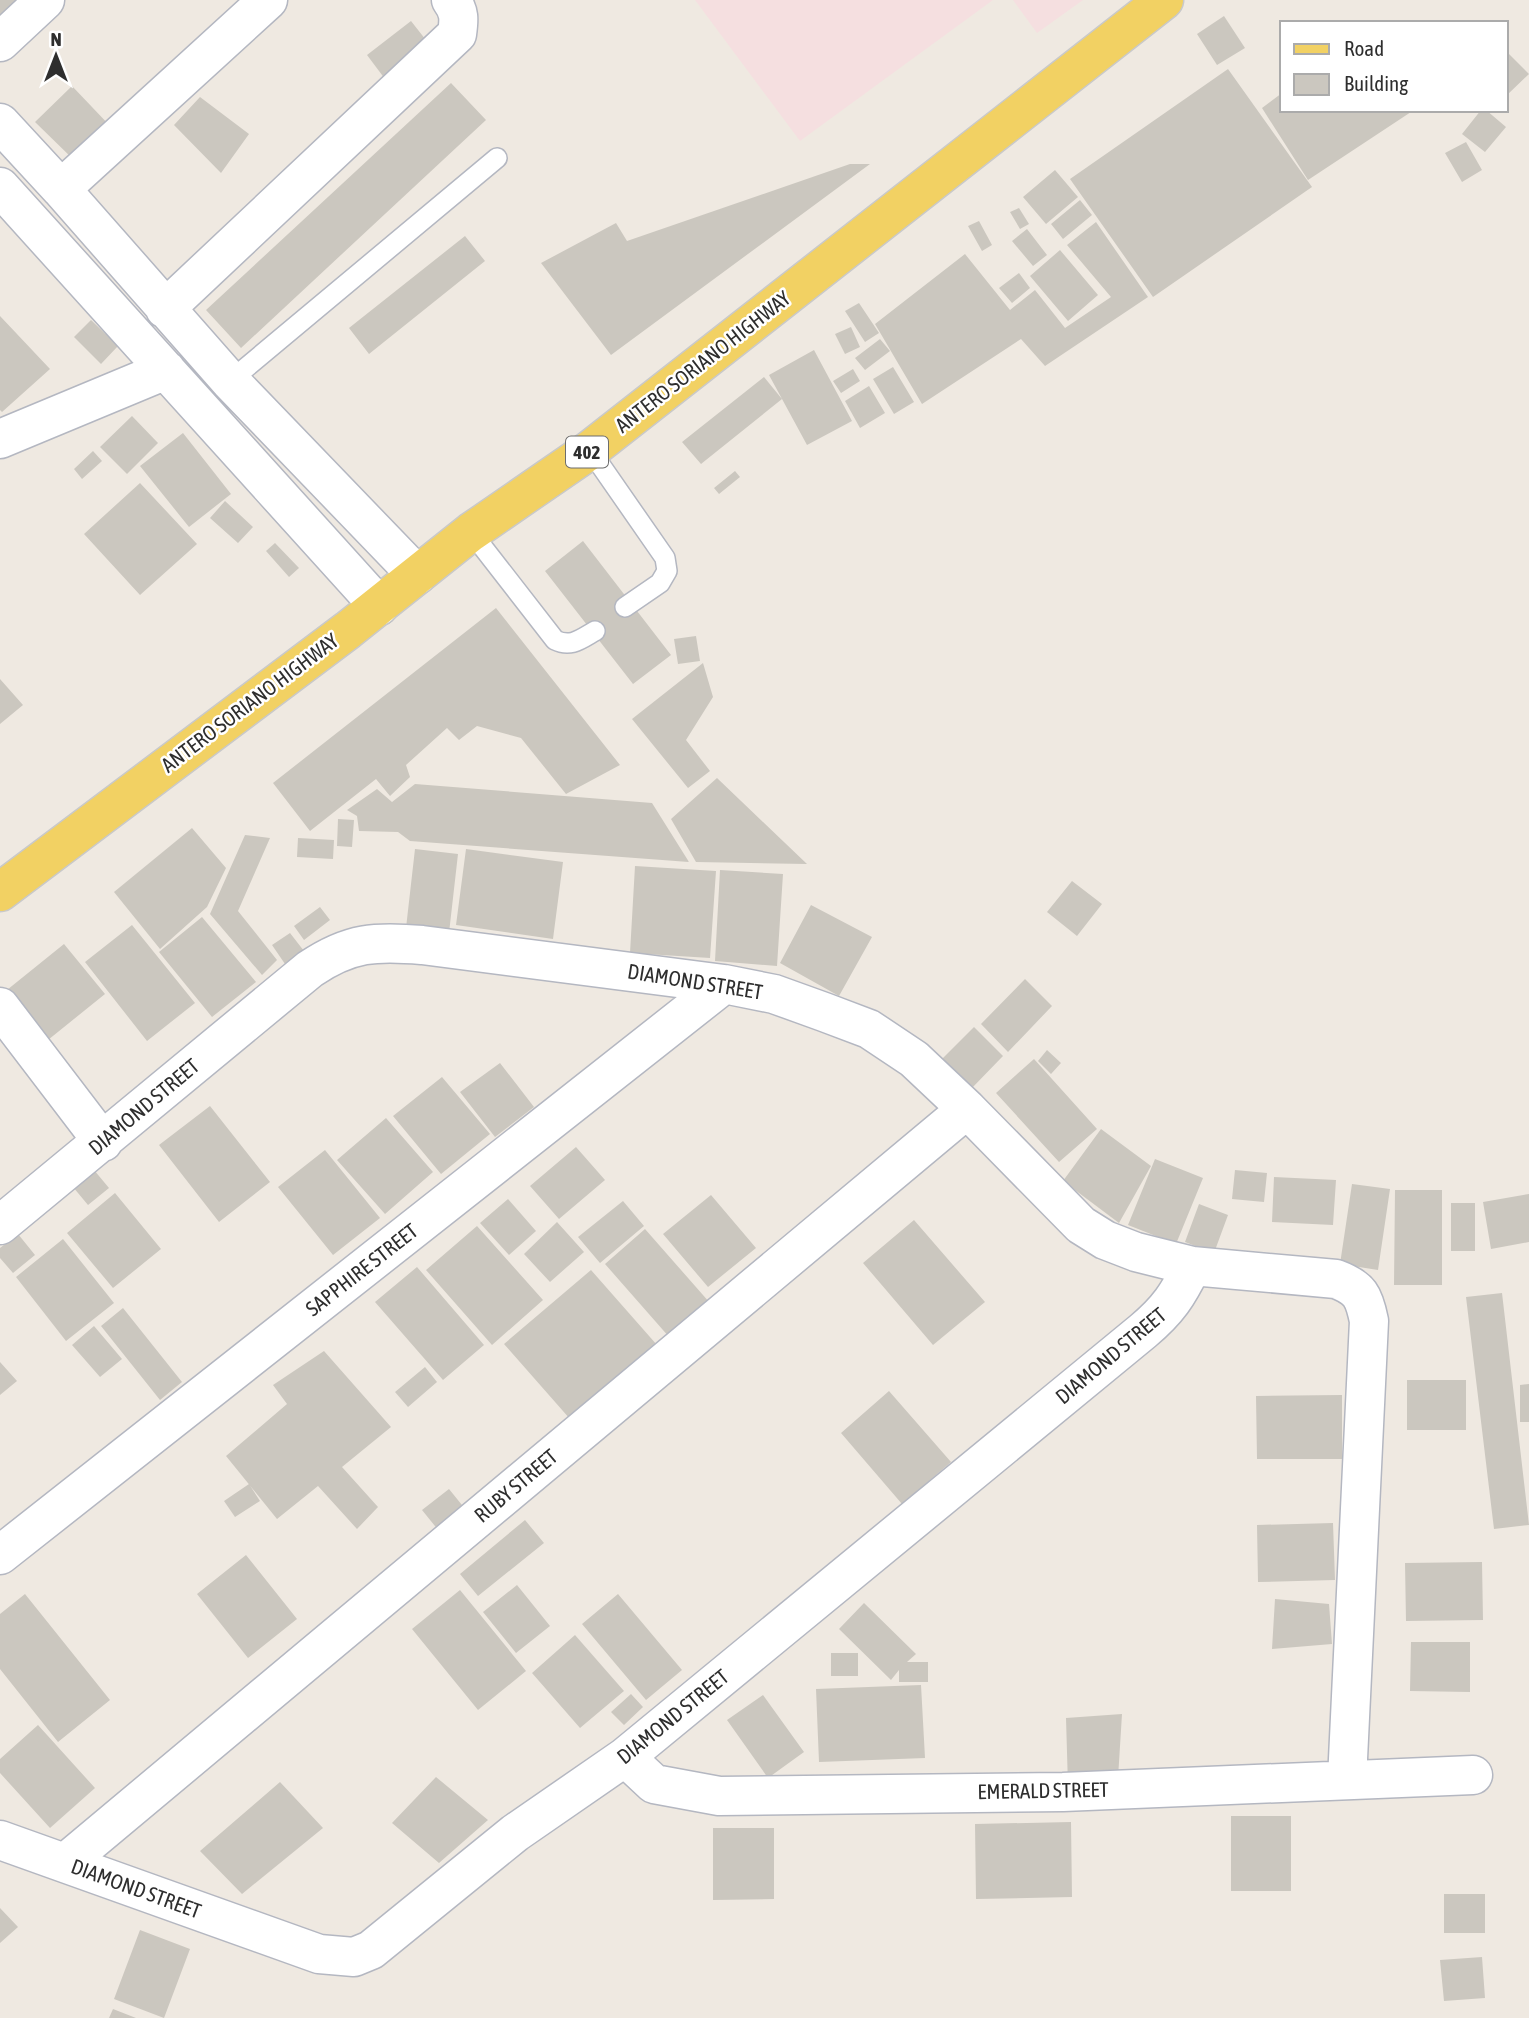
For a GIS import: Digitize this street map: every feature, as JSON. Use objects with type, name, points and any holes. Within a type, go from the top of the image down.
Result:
[{"type":"main road","name":"ANTERO SORIANO HIGHWAY","points":[[0,892],[379,606],[471,532],[590,450],[1164,0]]},
{"type":"street","points":[[0,42],[45,0]]},
{"type":"street","points":[[61,189],[268,0]]},
{"type":"street","points":[[165,309],[457,34],[458,9],[451,0]]},
{"type":"street","points":[[0,123],[230,381],[418,575]]},
{"type":"street","points":[[0,187],[379,606]]},
{"type":"street","points":[[0,439],[166,370]]},
{"type":"street","name":"DIAMOND STREET","points":[[0,1225],[310,969],[332,954],[358,946],[388,942],[724,984],[774,994],[869,1029],[914,1059],[1081,1225],[1105,1240],[1136,1252],[1192,1266],[1178,1296],[1163,1314],[625,1757],[515,1833],[371,1950],[354,1957],[319,1954],[0,1840]]},
{"type":"street","name":"SAPPHIRE STREET","points":[[0,1555],[724,984]]},
{"type":"street","points":[[0,1007],[103,1142]]},
{"type":"street","name":"RUBY STREET","points":[[65,1863],[967,1109]]},
{"type":"street","points":[[1192,1266],[1336,1279],[1354,1285],[1365,1302],[1368,1321],[1347,1780]]},
{"type":"street","name":"EMERALD STREET","points":[[625,1757],[654,1784],[719,1796],[1063,1792],[1473,1775]]},
{"type":"lane","points":[[230,381],[497,158]]},
{"type":"lane","points":[[590,450],[665,558],[667,571],[660,583],[625,607]]},
{"type":"lane","points":[[471,532],[555,640],[563,644],[573,643],[595,631]]},
{"type":"shaded area","points":[[695,0],[993,0],[800,141]]},
{"type":"shaded area","points":[[1013,0],[1083,0],[1037,33]]},
{"type":"building","points":[[0,0],[16,0],[0,16]]},
{"type":"building","points":[[1224,16],[1245,48],[1217,65],[1197,34]]},
{"type":"building","points":[[411,21],[433,49],[388,83],[367,55]]},
{"type":"building","points":[[1508,53],[1529,74],[1508,94]]},
{"type":"building","points":[[1228,69],[1312,187],[1153,297],[1070,179]]},
{"type":"building","points":[[451,83],[486,120],[241,348],[206,310]]},
{"type":"building","points":[[72,86],[112,128],[76,162],[35,122]]},
{"type":"building","points":[[1280,94],[1280,112],[1411,112],[1308,180],[1262,108]]},
{"type":"building","points":[[200,97],[249,134],[221,173],[174,125]]},
{"type":"building","points":[[1479,112],[1488,112],[1506,127],[1485,152],[1462,134]]},
{"type":"building","points":[[1466,142],[1482,170],[1462,182],[1445,153]]},
{"type":"building","points":[[850,164],[870,164],[611,355],[541,263],[616,223],[627,241]]},
{"type":"building","points":[[1055,170],[1078,197],[1046,224],[1023,197]]},
{"type":"building","points":[[1080,200],[1092,215],[1063,239],[1051,224]]},
{"type":"building","points":[[1019,208],[1029,224],[1020,229],[1010,212]]},
{"type":"building","points":[[979,221],[992,245],[982,251],[968,226]]},
{"type":"building","points":[[1096,222],[1148,297],[1045,366],[1021,339],[922,404],[875,324],[965,254],[1010,310],[1035,290],[1065,328],[1111,297],[1067,245]]},
{"type":"building","points":[[1027,229],[1047,255],[1033,266],[1012,241]]},
{"type":"building","points":[[465,236],[485,261],[369,354],[349,328]]},
{"type":"building","points":[[1060,250],[1098,295],[1068,321],[1030,276]]},
{"type":"building","points":[[1019,273],[1030,288],[1012,303],[999,288]]},
{"type":"building","points":[[859,303],[879,333],[865,342],[845,311]]},
{"type":"building","points":[[0,316],[50,369],[2,412],[0,410]]},
{"type":"building","points":[[91,320],[118,346],[101,364],[74,337]]},
{"type":"building","points":[[851,327],[860,347],[845,354],[835,334]]},
{"type":"building","points":[[880,339],[890,351],[865,370],[855,358]]},
{"type":"building","points":[[814,350],[852,421],[807,445],[769,375]]},
{"type":"building","points":[[893,367],[914,402],[894,414],[873,379]]},
{"type":"building","points":[[853,369],[860,381],[841,393],[833,381]]},
{"type":"building","points":[[764,377],[782,399],[701,464],[682,442]]},
{"type":"building","points":[[869,386],[885,413],[860,428],[845,401]]},
{"type":"building","points":[[132,416],[158,443],[127,474],[100,447]]},
{"type":"building","points":[[183,433],[231,494],[189,527],[140,466]]},
{"type":"building","points":[[93,451],[102,461],[82,479],[74,469]]},
{"type":"building","points":[[735,471],[740,477],[719,494],[714,488]]},
{"type":"building","points":[[140,483],[197,544],[140,595],[84,534]]},
{"type":"building","points":[[225,501],[253,527],[238,543],[210,518]]},
{"type":"building","points":[[583,541],[671,655],[633,684],[545,571]]},
{"type":"building","points":[[275,543],[299,568],[289,577],[266,551]]},
{"type":"building","points":[[496,608],[620,765],[566,794],[521,738],[477,726],[459,740],[447,728],[406,765],[410,777],[390,796],[376,779],[310,831],[273,783]]},
{"type":"building","points":[[696,636],[700,661],[678,664],[674,639]]},
{"type":"building","points":[[703,663],[713,697],[686,740],[710,771],[688,788],[632,719]]},
{"type":"building","points":[[0,679],[23,705],[0,724]]},
{"type":"building","points":[[717,778],[807,864],[696,862],[671,819]]},
{"type":"building","points":[[415,784],[652,803],[689,862],[410,841],[398,832],[359,831],[357,816],[347,810],[377,789],[392,802]]},
{"type":"building","points":[[338,819],[354,820],[352,847],[337,846]]},
{"type":"building","points":[[192,828],[226,868],[207,907],[160,949],[114,892]]},
{"type":"building","points":[[245,835],[270,838],[238,911],[277,960],[262,975],[210,914]]},
{"type":"building","points":[[298,838],[334,840],[333,859],[297,857]]},
{"type":"building","points":[[415,849],[458,854],[449,933],[406,928]]},
{"type":"building","points":[[466,849],[563,862],[553,939],[456,925]]},
{"type":"building","points":[[635,866],[716,871],[710,958],[630,953]]},
{"type":"building","points":[[720,870],[783,874],[777,966],[715,961]]},
{"type":"building","points":[[1072,881],[1102,904],[1077,936],[1047,912]]},
{"type":"building","points":[[811,905],[872,937],[839,996],[780,963]]},
{"type":"building","points":[[320,907],[330,920],[304,940],[294,926]]},
{"type":"building","points":[[202,917],[256,982],[212,1017],[159,952]]},
{"type":"building","points":[[132,925],[195,1003],[147,1041],[85,962]]},
{"type":"building","points":[[290,933],[304,951],[285,964],[272,945]]},
{"type":"building","points":[[64,944],[105,994],[43,1044],[2,994]]},
{"type":"building","points":[[1025,979],[1052,1006],[1008,1052],[981,1024]]},
{"type":"building","points":[[974,1027],[1003,1056],[971,1089],[941,1060]]},
{"type":"building","points":[[1047,1050],[1061,1063],[1051,1074],[1038,1061]]},
{"type":"building","points":[[1034,1059],[1097,1129],[1059,1162],[996,1093]]},
{"type":"building","points":[[500,1063],[534,1107],[495,1137],[460,1092]]},
{"type":"building","points":[[442,1077],[490,1134],[441,1174],[393,1116]]},
{"type":"building","points":[[210,1106],[270,1182],[219,1222],[159,1145]]},
{"type":"building","points":[[386,1118],[433,1172],[385,1214],[337,1160]]},
{"type":"building","points":[[1101,1129],[1151,1166],[1119,1223],[1063,1181]]},
{"type":"building","points":[[576,1147],[605,1180],[559,1219],[530,1186]]},
{"type":"building","points":[[325,1150],[380,1218],[333,1255],[278,1187]]},
{"type":"building","points":[[1155,1159],[1203,1178],[1176,1244],[1128,1225]]},
{"type":"building","points":[[94,1170],[109,1188],[88,1205],[73,1187]]},
{"type":"building","points":[[1235,1170],[1267,1173],[1264,1202],[1232,1199]]},
{"type":"building","points":[[1274,1177],[1336,1180],[1333,1225],[1272,1222]]},
{"type":"building","points":[[1352,1184],[1390,1189],[1378,1270],[1340,1264]]},
{"type":"building","points":[[1395,1190],[1442,1190],[1442,1285],[1394,1285]]},
{"type":"building","points":[[115,1193],[161,1249],[113,1288],[67,1233]]},
{"type":"building","points":[[1529,1194],[1529,1242],[1491,1249],[1483,1202]]},
{"type":"building","points":[[711,1195],[756,1248],[708,1287],[663,1234]]},
{"type":"building","points":[[508,1199],[536,1231],[509,1255],[480,1223]]},
{"type":"building","points":[[623,1201],[644,1226],[600,1263],[578,1237]]},
{"type":"building","points":[[1451,1203],[1475,1203],[1475,1251],[1451,1251]]},
{"type":"building","points":[[1199,1204],[1228,1215],[1214,1253],[1185,1242]]},
{"type":"building","points":[[914,1220],[985,1302],[933,1345],[863,1263]]},
{"type":"building","points":[[557,1222],[584,1252],[550,1282],[524,1254]]},
{"type":"building","points":[[477,1226],[543,1300],[492,1345],[426,1270]]},
{"type":"building","points":[[645,1229],[710,1303],[670,1338],[605,1264]]},
{"type":"building","points":[[18,1234],[35,1255],[13,1273],[0,1258],[0,1248]]},
{"type":"building","points":[[63,1239],[114,1303],[66,1341],[16,1277]]},
{"type":"building","points":[[417,1267],[484,1345],[443,1380],[375,1302]]},
{"type":"building","points":[[591,1270],[657,1345],[570,1419],[504,1344]]},
{"type":"building","points":[[1502,1293],[1529,1525],[1494,1529],[1466,1297]]},
{"type":"building","points":[[123,1308],[182,1382],[160,1400],[101,1326]]},
{"type":"building","points":[[94,1326],[122,1359],[100,1377],[72,1345]]},
{"type":"building","points":[[324,1351],[391,1427],[342,1467],[378,1507],[357,1529],[318,1486],[277,1519],[226,1456],[287,1404],[273,1385]]},
{"type":"building","points":[[0,1362],[17,1381],[0,1395]]},
{"type":"building","points":[[425,1367],[437,1382],[408,1407],[395,1392]]},
{"type":"building","points":[[1407,1380],[1466,1380],[1466,1430],[1407,1430]]},
{"type":"building","points":[[1529,1384],[1529,1422],[1520,1422],[1520,1385]]},
{"type":"building","points":[[889,1391],[951,1462],[902,1504],[841,1433]]},
{"type":"building","points":[[1342,1395],[1342,1459],[1257,1459],[1256,1396]]},
{"type":"building","points":[[249,1484],[260,1501],[235,1517],[224,1501]]},
{"type":"building","points":[[449,1489],[466,1510],[439,1531],[422,1510]]},
{"type":"building","points":[[525,1520],[544,1543],[478,1596],[460,1574]]},
{"type":"building","points":[[1333,1523],[1335,1580],[1258,1582],[1257,1525]]},
{"type":"building","points":[[246,1555],[297,1619],[248,1658],[197,1594]]},
{"type":"building","points":[[1482,1562],[1483,1620],[1406,1621],[1405,1563]]},
{"type":"building","points":[[517,1585],[550,1626],[516,1653],[483,1612]]},
{"type":"building","points":[[460,1590],[526,1671],[478,1710],[412,1629]]},
{"type":"building","points":[[25,1594],[110,1700],[58,1742],[0,1669],[0,1614]]},
{"type":"building","points":[[618,1594],[682,1670],[646,1700],[582,1624]]},
{"type":"building","points":[[1275,1599],[1329,1604],[1332,1644],[1272,1649]]},
{"type":"building","points":[[864,1603],[916,1654],[907,1662],[928,1662],[928,1682],[899,1682],[899,1670],[891,1680],[839,1629]]},
{"type":"building","points":[[575,1635],[624,1691],[580,1728],[532,1673]]},
{"type":"building","points":[[1411,1642],[1470,1642],[1470,1692],[1410,1691]]},
{"type":"building","points":[[831,1653],[858,1653],[858,1676],[831,1676]]},
{"type":"building","points":[[921,1685],[925,1758],[819,1762],[816,1689]]},
{"type":"building","points":[[631,1694],[643,1707],[624,1725],[611,1712]]},
{"type":"building","points":[[763,1695],[804,1752],[768,1778],[727,1720]]},
{"type":"building","points":[[1122,1714],[1118,1778],[1068,1786],[1066,1718]]},
{"type":"building","points":[[38,1725],[95,1788],[50,1828],[0,1773],[0,1759]]},
{"type":"building","points":[[436,1777],[488,1820],[439,1863],[392,1823]]},
{"type":"building","points":[[280,1782],[323,1828],[242,1894],[200,1851]]},
{"type":"building","points":[[1231,1816],[1291,1816],[1291,1891],[1231,1891]]},
{"type":"building","points":[[1071,1822],[1072,1897],[976,1899],[975,1824]]},
{"type":"building","points":[[713,1828],[774,1828],[774,1899],[713,1900]]},
{"type":"building","points":[[1444,1894],[1485,1894],[1485,1933],[1444,1933]]},
{"type":"building","points":[[0,1908],[18,1927],[0,1943]]},
{"type":"building","points":[[140,1930],[190,1949],[164,2018],[114,1999]]},
{"type":"building","points":[[1482,1957],[1485,1998],[1444,2001],[1440,1960]]},
{"type":"building","points":[[113,2009],[136,2018],[109,2018]]}]
